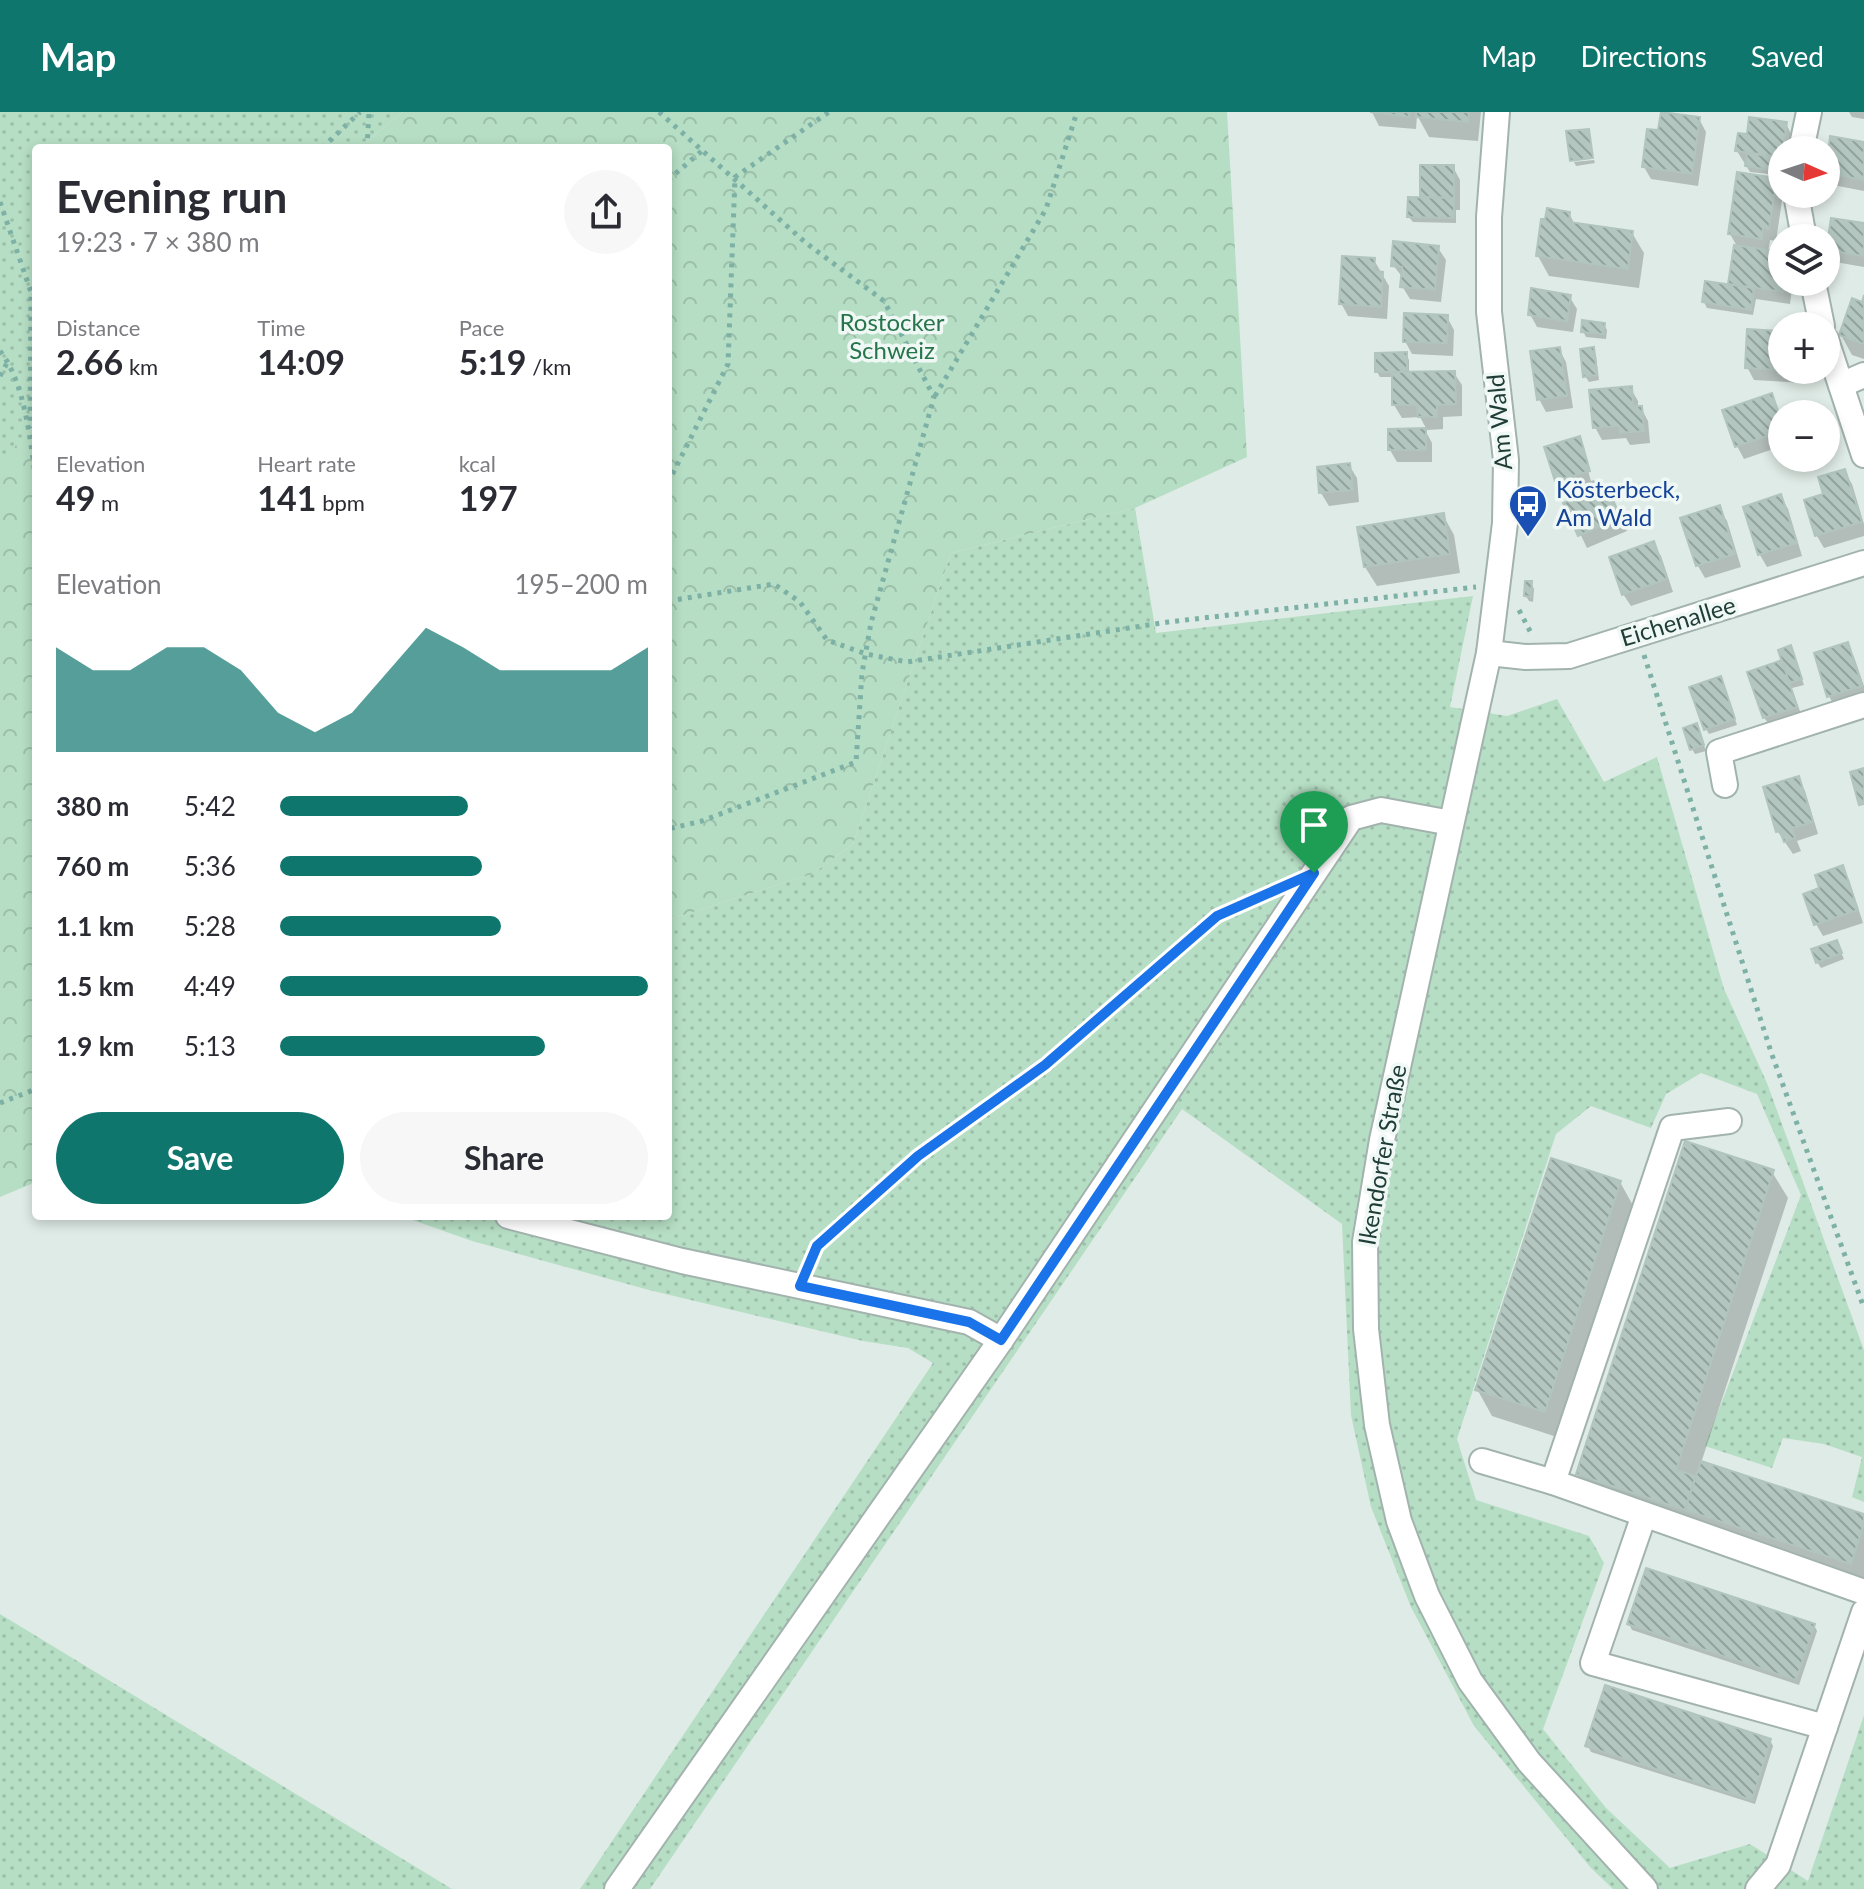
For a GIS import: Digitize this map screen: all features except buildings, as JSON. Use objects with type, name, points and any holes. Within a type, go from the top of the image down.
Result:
[{"type":"street","name":"Am Wald","points":[[1451,823],[1489,653],[1505,523],[1506,460],[1489,312],[1489,217],[1497,112]]},
{"type":"street","points":[[1804,136],[1809,112]]},
{"type":"street","points":[[1841,385],[1864,375]]},
{"type":"street","points":[[1840,382],[1864,455]]},
{"type":"street","name":"Eichenallee","points":[[1489,653],[1526,657],[1569,656],[1864,563]]},
{"type":"street","points":[[1725,785],[1719,752],[1864,705]]},
{"type":"street","points":[[617,1889],[1001,1340],[1351,818],[1381,810],[1451,823]]},
{"type":"street","name":"Ikendorfer Straße","points":[[1451,823],[1382,1140],[1365,1242],[1366,1329],[1377,1425],[1399,1521],[1427,1596],[1470,1681],[1529,1762],[1645,1889]]},
{"type":"street","points":[[1553,1482],[1672,1128],[1729,1121]]},
{"type":"street","points":[[523,1220],[682,1261],[969,1322],[1001,1340]]},
{"type":"street","points":[[1482,1461],[1553,1482],[1864,1592]]},
{"type":"street","points":[[1644,1515],[1593,1663],[1825,1727]]},
{"type":"street","points":[[1758,1889],[1778,1865],[1864,1612]]},
{"type":"path","points":[[326,144],[360,112]]},
{"type":"path","points":[[367,144],[369,112]]},
{"type":"path","points":[[659,112],[806,243],[884,301],[934,397]]},
{"type":"path","points":[[735,177],[829,112]]},
{"type":"path","points":[[672,828],[702,821],[856,762],[862,673],[874,609],[934,397],[1046,209],[1077,112]]},
{"type":"path","points":[[672,177],[703,150]]},
{"type":"path","points":[[672,475],[728,364],[735,177]]},
{"type":"path","points":[[0,202],[31,292],[32,446]]},
{"type":"path","points":[[0,351],[8,361],[30,428]]},
{"type":"path","points":[[0,376],[8,361]]},
{"type":"path","points":[[672,600],[774,584],[800,602],[827,640],[866,654],[907,662],[1168,622],[1498,585],[1513,586],[1528,631],[1536,636]]},
{"type":"path","points":[[1638,635],[1771,1052],[1864,1308]]},
{"type":"path","points":[[800,1286],[817,1246],[918,1156],[1045,1065],[1217,916],[1314,873]]},
{"type":"path","points":[[0,1103],[32,1091]]},
{"type":"green space","points":[[0,112],[403,112],[364,144],[32,144],[32,431],[26,437],[32,483],[32,1179],[0,1197]]},
{"type":"green space","name":"Rostocker Schweiz","points":[[403,112],[1227,112],[1247,457],[1135,508],[951,553],[853,844],[812,874],[672,919],[672,144],[364,144]]},
{"type":"green space","points":[[32,431],[32,1184],[0,1197],[0,460]]},
{"type":"green space","points":[[1135,508],[1156,633],[1473,596],[1450,707],[1507,716],[1557,699],[1604,782],[1657,757],[1724,989],[1767,1083],[1864,1350],[1864,1502],[1852,1497],[1862,1457],[1824,1444],[1783,1438],[1772,1468],[1705,1446],[1801,1195],[1757,1094],[1701,1073],[1666,1094],[1651,1128],[1591,1106],[1556,1134],[1457,1439],[1476,1500],[1589,1536],[1604,1563],[1543,1729],[1606,1808],[1670,1868],[1750,1844],[1808,1881],[1864,1715],[1864,1889],[1613,1889],[1591,1868],[1474,1726],[1411,1607],[1371,1507],[1351,1415],[1342,1224],[1182,1109],[650,1889],[580,1889],[933,1363],[908,1348],[863,1341],[649,1290],[472,1241],[412,1220],[672,1220],[672,919],[812,874],[853,844],[951,553]]},
{"type":"green space","points":[[0,1614],[452,1889],[0,1889]]},
{"type":"place","name":"Kösterbeck, Am Wald","points":[[1528,538]]},
{"type":"route","points":[[1314,873],[1001,1340],[969,1322],[800,1286],[817,1246],[918,1156],[1045,1065],[1217,916],[1314,873]]}]
